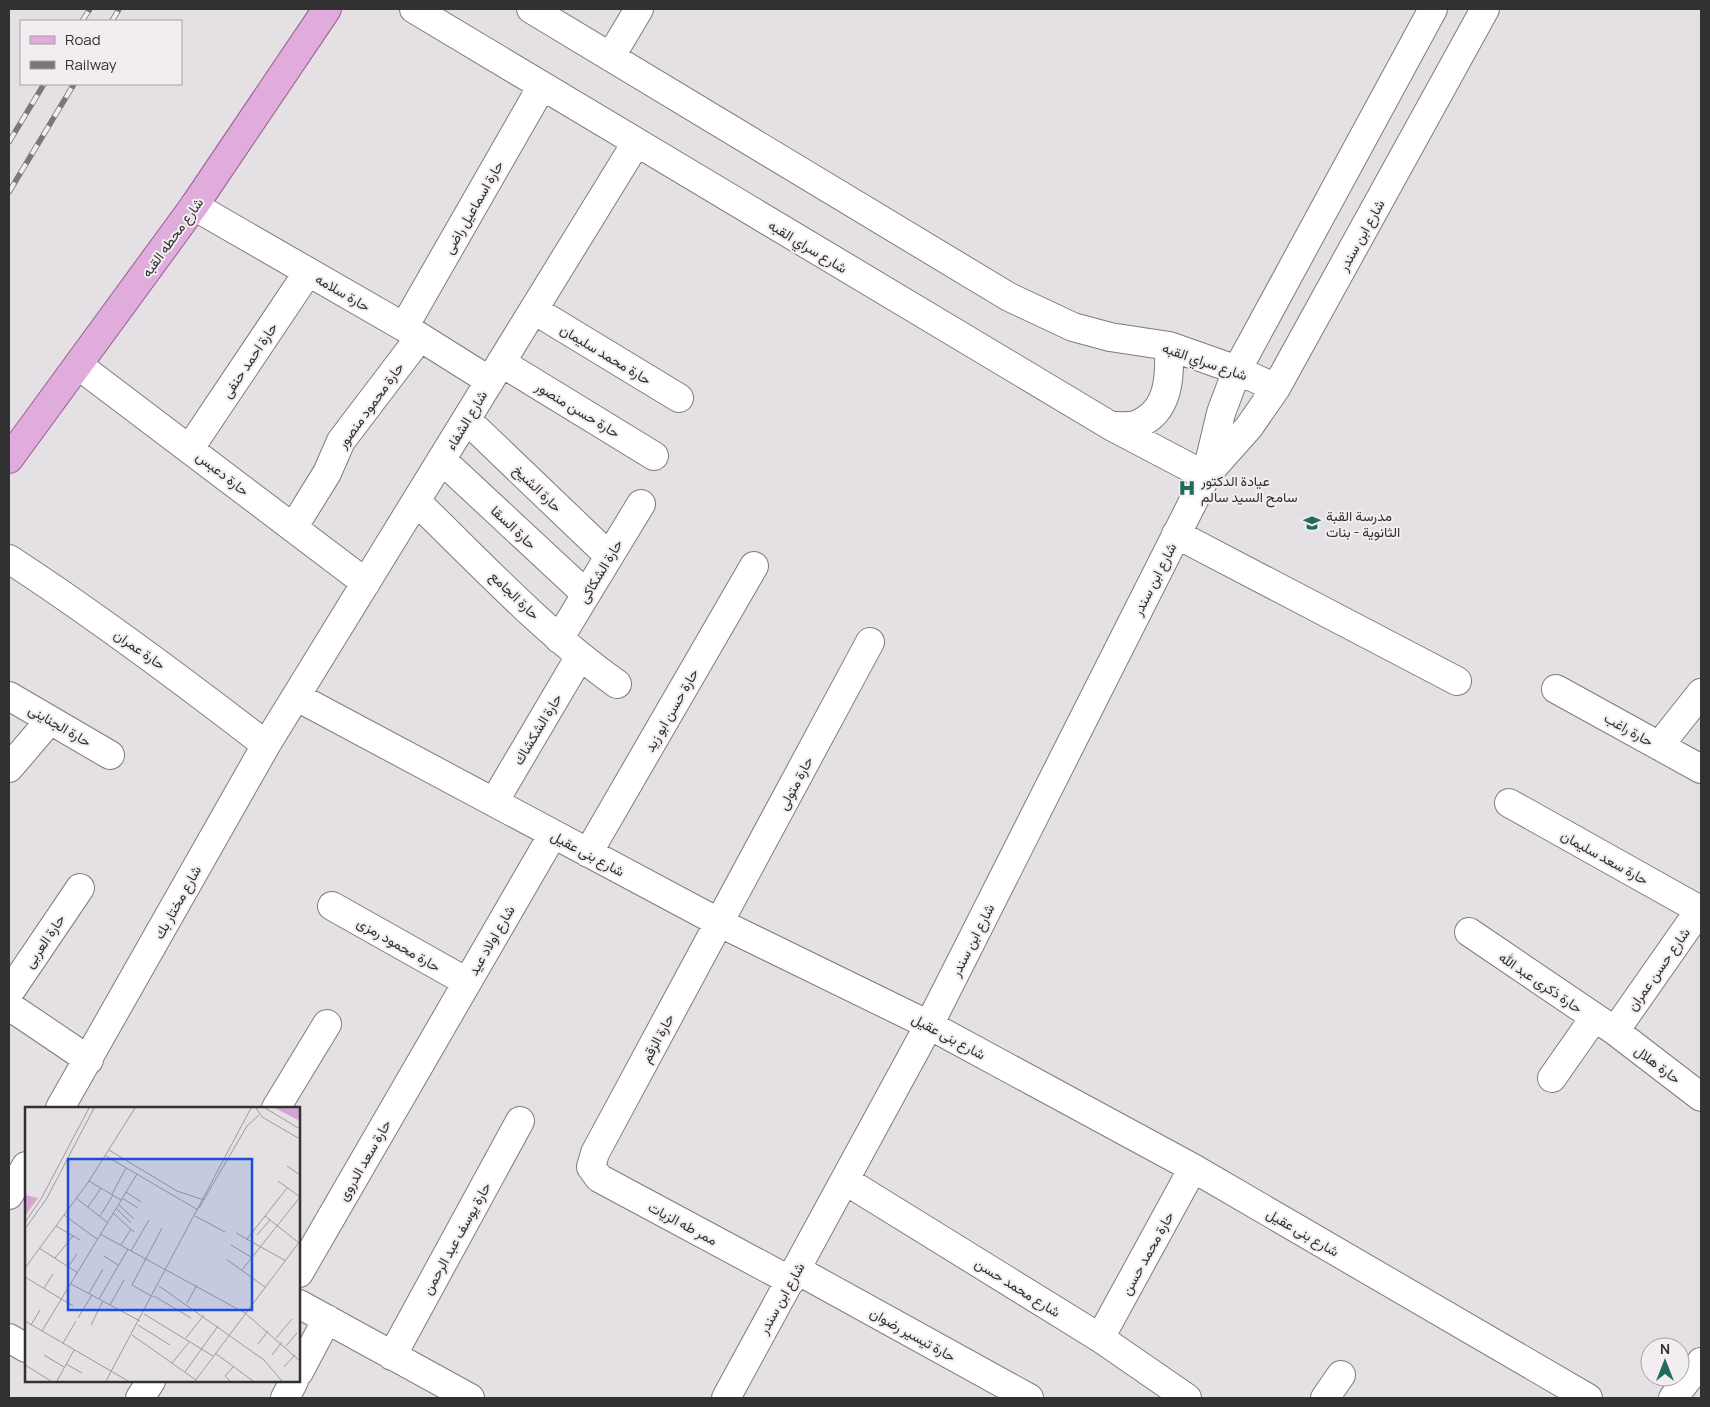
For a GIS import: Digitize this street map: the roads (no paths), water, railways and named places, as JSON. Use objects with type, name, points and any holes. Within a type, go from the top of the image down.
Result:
[{"type":"main road","name":"شارع محطه القبه","points":[[9,459],[194,206],[327,9]]},
{"type":"street","name":"شارع سراي القبه","points":[[414,9],[636,144],[1111,426],[1206,476]]},
{"type":"street","name":"شارع سراي القبه","points":[[531,9],[560,16],[611,56],[1009,297],[1073,327],[1110,337],[1169,346],[1236,370],[1276,388]]},
{"type":"street","points":[[611,56],[639,9]]},
{"type":"street","name":"شارع ابن سندر","points":[[1206,476],[1221,413],[1236,370],[1433,9]]},
{"type":"street","name":"شارع ابن سندر","points":[[726,1398],[846,1181],[929,1025],[1206,476],[1249,427],[1276,388],[1485,9]]},
{"type":"street","name":"حارة اسماعيل راضى","points":[[412,332],[542,86]]},
{"type":"street","name":"شارع الشفاء","points":[[297,697],[636,144]]},
{"type":"street","name":"حارة سلامه","points":[[194,206],[412,332],[496,372]]},
{"type":"street","name":"حارة احمد حنفى","points":[[190,448],[308,272]]},
{"type":"street","name":"حارة محمد سليمان","points":[[534,310],[679,398]]},
{"type":"street","name":"حارة محمود منصور","points":[[293,528],[327,473],[341,441],[412,332]]},
{"type":"street","points":[[1111,426],[1137,424],[1150,418],[1164,399],[1170,376],[1169,346]]},
{"type":"street","name":"حارة دعبس","points":[[78,364],[366,583]]},
{"type":"street","name":"حارة حسن منصور","points":[[496,372],[654,456]]},
{"type":"street","name":"حارة الشيخ","points":[[467,420],[609,556]]},
{"type":"street","name":"حارة السقا","points":[[442,460],[586,594]]},
{"type":"street","name":"حارة الجامع","points":[[417,502],[559,639],[617,684]]},
{"type":"street","name":"حارة الشكاكى","points":[[559,639],[641,504]]},
{"type":"street","points":[[1176,534],[1457,681]]},
{"type":"street","name":"حارة عمران","points":[[9,559],[64,595],[167,668],[266,745]]},
{"type":"street","name":"حارة حسن ابو زيد","points":[[588,853],[754,566]]},
{"type":"street","name":"حارة متولى","points":[[720,923],[870,642]]},
{"type":"street","name":"حارة الشكشاك","points":[[494,802],[580,656]]},
{"type":"street","name":"حارة راغب","points":[[1556,689],[1701,769]]},
{"type":"street","points":[[1659,746],[1701,694]]},
{"type":"street","name":"حارة الجناينى","points":[[9,696],[110,755]]},
{"type":"street","name":"شارع بنى عقيل","points":[[297,697],[720,923],[929,1025],[1193,1168],[1588,1398]]},
{"type":"street","name":"شارع مختار بك","points":[[61,1107],[89,1060],[266,745],[297,697]]},
{"type":"street","points":[[9,768],[50,720]]},
{"type":"street","name":"حارة سعد سليمان","points":[[1509,803],[1700,909]]},
{"type":"street","name":"شارع اولاد عيد","points":[[429,1047],[553,834]]},
{"type":"street","name":"حارة العربى","points":[[9,993],[80,888]]},
{"type":"street","name":"حارة محمود رمزى","points":[[332,906],[467,982]]},
{"type":"street","name":"شارع حسن عمران","points":[[1552,1078],[1604,1024],[1700,909]]},
{"type":"street","name":"حارة الزقم","points":[[595,1153],[720,923]]},
{"type":"street","name":"حارة ذكرى عبد الله","points":[[1469,932],[1604,1024]]},
{"type":"street","points":[[9,1006],[89,1060]]},
{"type":"street","points":[[277,1107],[327,1024]]},
{"type":"street","name":"حارة هلال","points":[[1604,1024],[1701,1097]]},
{"type":"street","name":"حارة سعد الدروى","points":[[300,1271],[429,1047]]},
{"type":"street","name":"حارة يوسف عبد الرحمن","points":[[392,1356],[520,1121]]},
{"type":"street","name":"ممر طه الزيات","points":[[595,1153],[591,1167],[600,1178],[794,1275]]},
{"type":"street","points":[[9,1195],[25,1168]]},
{"type":"street","name":"حارة محمد حسن","points":[[1100,1338],[1193,1168]]},
{"type":"street","name":"شارع محمد حسن","points":[[846,1181],[1100,1338],[1187,1398]]},
{"type":"street","name":"حارة تيسير رضوان","points":[[794,1275],[1029,1398]]},
{"type":"street","points":[[300,1305],[470,1398]]},
{"type":"street","points":[[300,1370],[327,1319]]},
{"type":"street","points":[[9,1338],[25,1347]]},
{"type":"street","points":[[1673,1398],[1701,1362]]},
{"type":"street","points":[[1325,1398],[1341,1375]]},
{"type":"street","points":[[140,1398],[149,1382]]},
{"type":"street","points":[[285,1398],[293,1382]]},
{"type":"railway","points":[[83,20],[90,9]]},
{"type":"railway","points":[[113,20],[119,9]]},
{"type":"railway","points":[[9,142],[43,85]]},
{"type":"railway","points":[[9,192],[73,85]]},
{"type":"place","name":"عيادة الدكتور سامح السيد سالم","points":[[1187,488]]},
{"type":"place","name":"مدرسة القبة الثانوية - بنات","points":[[1312,523]]}]
